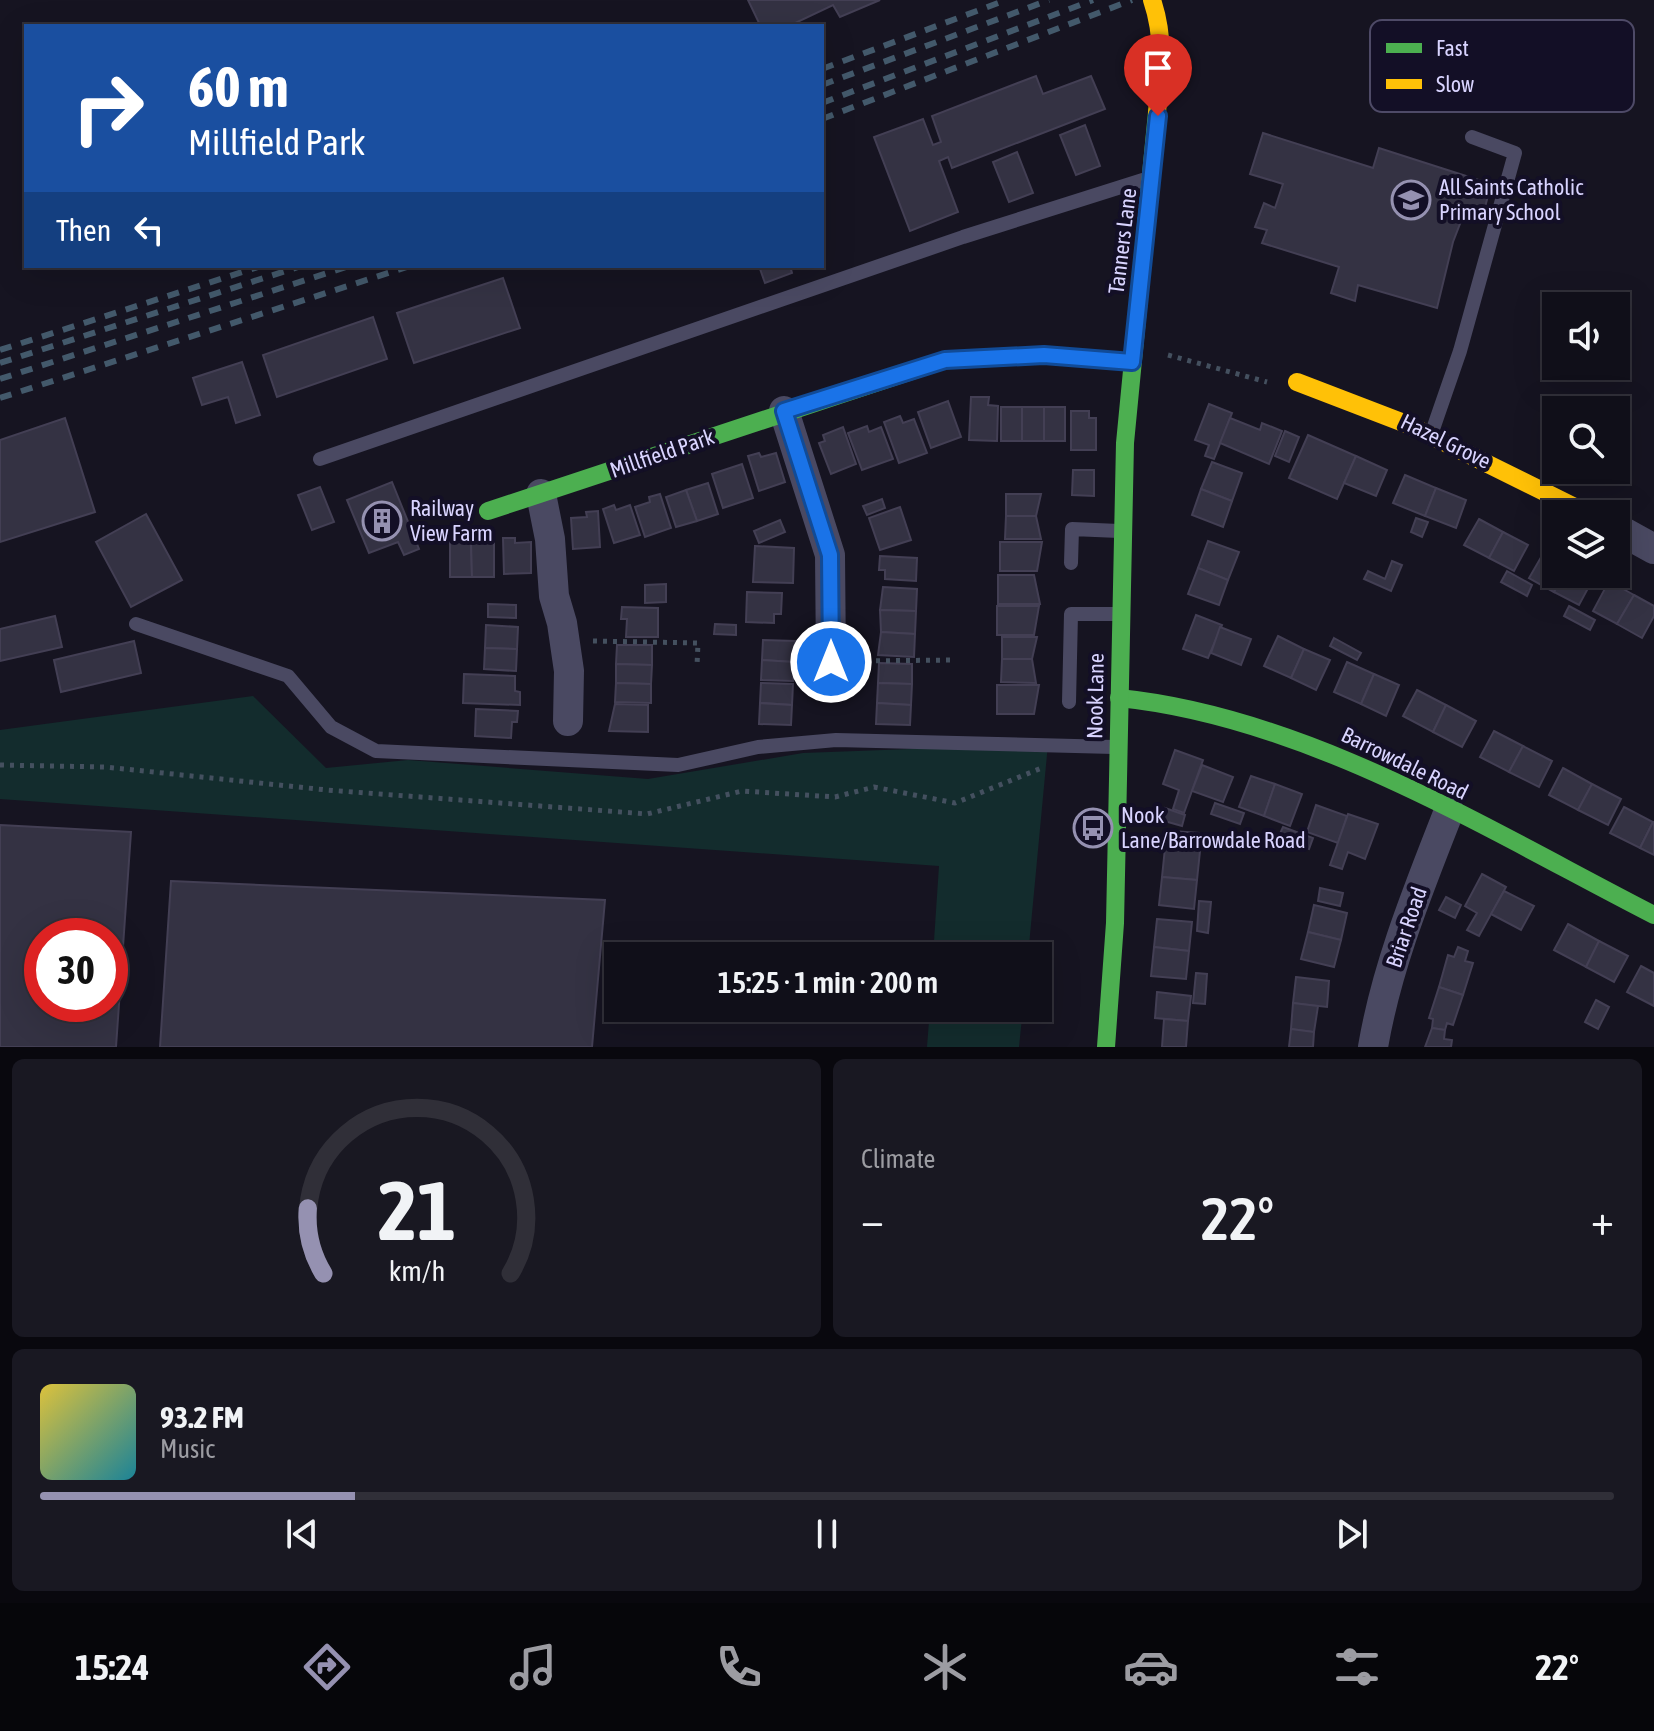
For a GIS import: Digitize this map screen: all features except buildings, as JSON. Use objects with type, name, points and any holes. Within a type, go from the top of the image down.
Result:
[{"type":"street","name":"Tanners Lane","points":[[1133,354],[1154,177],[1163,56],[1160,23],[1152,0]]},
{"type":"street","name":"Millfield Park","points":[[488,511],[945,360],[1133,354]]},
{"type":"street","name":"Nook Lane","points":[[1106,1047],[1115,923],[1120,614],[1133,354]]},
{"type":"street","name":"Hazel Grove","points":[[1297,382],[1367,404],[1432,432],[1562,500]]},
{"type":"street","points":[[784,411],[830,555],[831,662]]},
{"type":"street","points":[[541,494],[550,539],[554,596],[569,671],[568,721]]},
{"type":"street","points":[[1630,536],[1654,549]]},
{"type":"street","name":"Barrowdale Road","points":[[1119,698],[1150,700],[1256,725],[1336,756],[1654,915]]},
{"type":"street","name":"Briar Road","points":[[1373,1047],[1379,1011],[1402,932],[1449,811]]},
{"type":"lane","points":[[1432,432],[1460,351],[1515,153],[1472,137]]},
{"type":"lane","points":[[320,459],[963,237],[1154,177]]},
{"type":"lane","points":[[1071,563],[1072,529],[1123,531]]},
{"type":"lane","points":[[1069,702],[1071,614],[1120,614]]},
{"type":"lane","points":[[136,624],[288,676],[331,727],[376,751],[678,765],[758,747],[836,740],[978,741],[1118,747]]},
{"type":"path","points":[[1133,354],[1289,388],[1297,382]]},
{"type":"path","points":[[564,640],[698,643],[697,666]]},
{"type":"path","points":[[831,662],[953,660]]},
{"type":"path","points":[[0,765],[105,767],[327,790],[647,814],[742,791],[835,797],[874,787],[955,803],[1054,762]]},
{"type":"green space","points":[[253,696],[326,768],[408,760],[648,779],[803,753],[1048,744],[1029,942],[934,942],[939,866],[0,799],[0,730]]},
{"type":"green space","points":[[929,1022],[1022,1022],[1019,1047],[927,1047]]},
{"type":"railway","points":[[824,68],[1006,0]]},
{"type":"railway","points":[[824,84],[1049,0]]},
{"type":"railway","points":[[824,102],[1093,0]]},
{"type":"railway","points":[[824,118],[1132,0]]},
{"type":"railway","points":[[0,350],[255,268]]},
{"type":"railway","points":[[0,363],[295,268]]},
{"type":"railway","points":[[0,379],[343,268]]},
{"type":"railway","points":[[0,398],[404,268]]},
{"type":"traffic: fast","points":[[1106,1047],[1115,923],[1125,443],[1157,112]]},
{"type":"traffic: fast","points":[[488,511],[945,360],[1044,355],[1132,362]]},
{"type":"traffic: fast","points":[[1119,698],[1189,709],[1259,728],[1327,753],[1461,814],[1654,915]]},
{"type":"traffic: slow","points":[[1152,0],[1160,42],[1157,112]]},
{"type":"traffic: slow","points":[[1297,382],[1409,425],[1561,500]]},
{"type":"place","name":"All Saints Catholic Primary School","points":[[1411,200]]},
{"type":"place","name":"Railway View Farm","points":[[382,521]]},
{"type":"place","name":"Nook Lane/Barrowdale Road","points":[[1093,828]]},
{"type":"route","points":[[831,662],[830,555],[784,411],[945,360],[1044,355],[1132,362],[1154,177],[1158,116]]}]
